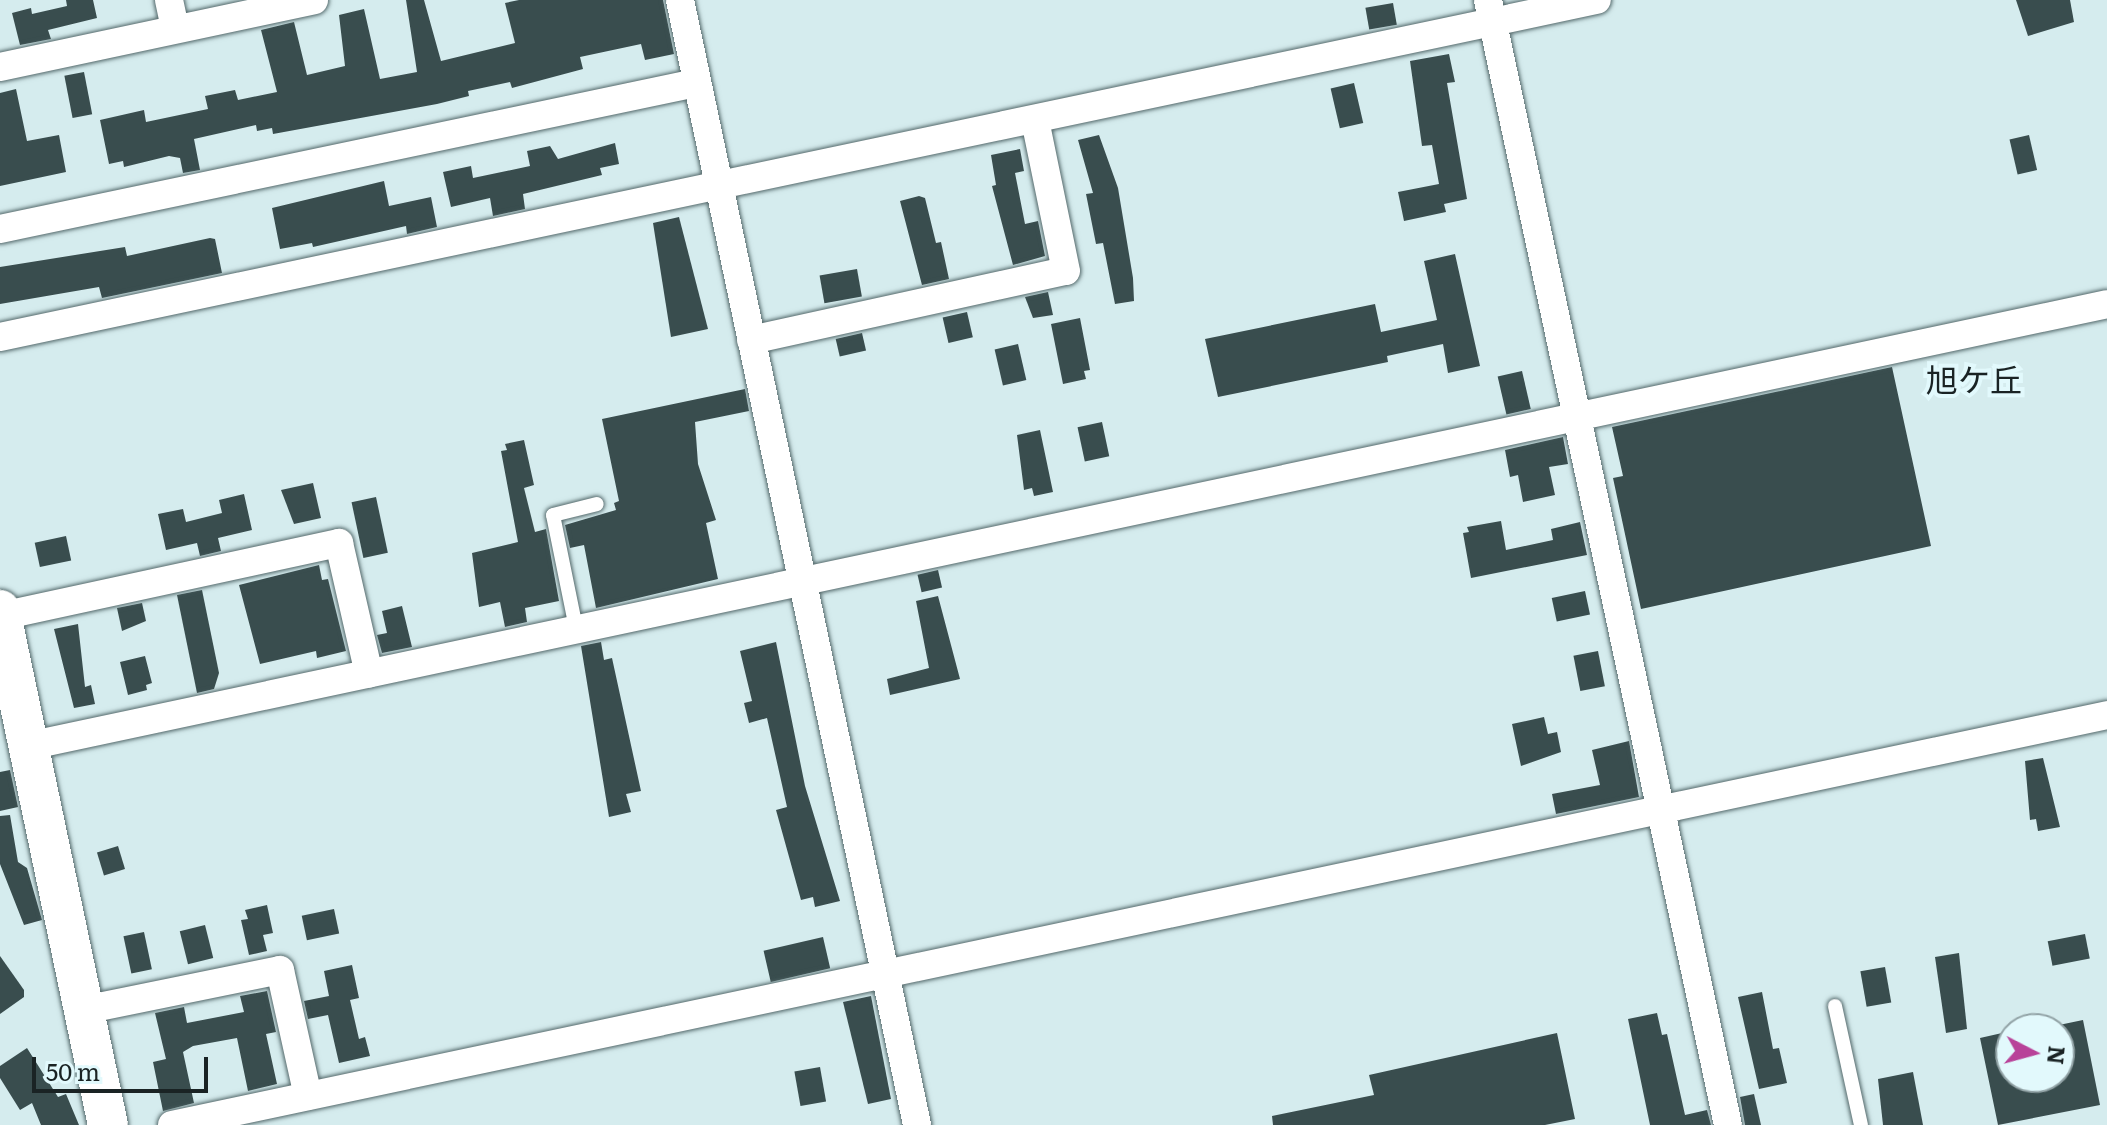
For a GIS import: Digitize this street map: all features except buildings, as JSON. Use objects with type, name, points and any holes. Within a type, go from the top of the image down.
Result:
[{"type":"street","points":[[169,0],[175,28]]},
{"type":"street","points":[[0,67],[314,0]]},
{"type":"street","points":[[680,0],[917,1125]]},
{"type":"street","points":[[0,337],[1035,120],[1490,11],[1597,0]]},
{"type":"street","points":[[1490,11],[1728,1125]]},
{"type":"street","points":[[0,229],[696,83]]},
{"type":"street","points":[[751,340],[1066,271],[1035,120]]},
{"type":"street","points":[[28,746],[577,633],[1577,415],[2107,304]]},
{"type":"street","points":[[108,1125],[1,613],[339,543],[369,674]]},
{"type":"street","points":[[172,1125],[2107,715]]},
{"type":"street","points":[[84,1010],[280,970],[308,1096]]},
{"type":"lane","points":[[577,633],[553,515],[597,504]]},
{"type":"lane","points":[[1835,1006],[1861,1125]]},
{"type":"district","name":"旭ケ丘","points":[[1974,378]]}]
